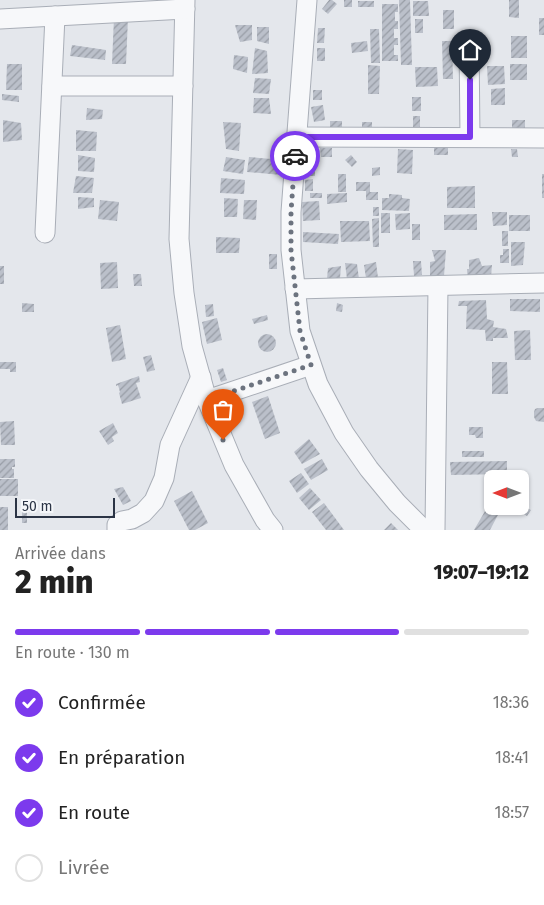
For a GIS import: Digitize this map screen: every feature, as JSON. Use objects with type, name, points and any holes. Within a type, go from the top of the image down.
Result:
[{"type":"street","points":[[307,0],[291,212],[291,250],[300,331],[318,384],[344,433],[369,469],[397,503],[424,530]]},
{"type":"street","points":[[0,19],[185,5],[180,240],[184,293],[192,346],[207,400],[234,465],[265,520],[273,530]]},
{"type":"street","points":[[45,233],[55,16]]},
{"type":"street","points":[[469,41],[470,137]]},
{"type":"street","points":[[52,86],[183,86]]},
{"type":"street","points":[[296,137],[544,138]]},
{"type":"street","points":[[295,289],[544,283]]},
{"type":"street","points":[[435,530],[438,286]]},
{"type":"street","points":[[207,400],[311,365]]},
{"type":"street","points":[[117,530],[117,525],[122,521],[132,519],[143,513],[154,501],[164,478],[170,446],[200,377]]},
{"type":"building","points":[[329,0],[337,4],[328,14],[322,9]]},
{"type":"building","points":[[344,0],[352,0],[352,7],[344,7]]},
{"type":"building","points":[[399,0],[410,0],[412,65],[401,65]]},
{"type":"building","points":[[509,0],[519,0],[519,18],[509,17]]},
{"type":"building","points":[[358,1],[374,1],[374,7],[358,7]]},
{"type":"building","points":[[413,1],[428,1],[429,16],[413,16]]},
{"type":"building","points":[[382,4],[398,4],[398,12],[395,12],[395,21],[398,21],[398,29],[394,29],[394,38],[398,38],[398,45],[394,45],[394,55],[398,55],[398,61],[382,61]]},
{"type":"building","points":[[443,10],[454,10],[454,29],[443,29]]},
{"type":"building","points":[[114,17],[128,18],[126,64],[112,64]]},
{"type":"building","points":[[539,18],[544,18],[544,35],[539,35]]},
{"type":"building","points":[[415,19],[423,19],[423,33],[415,33]]},
{"type":"building","points":[[235,25],[252,25],[252,40],[240,42]]},
{"type":"building","points":[[257,27],[269,27],[269,44],[257,41]]},
{"type":"building","points":[[318,28],[325,28],[324,43],[317,43]]},
{"type":"building","points":[[370,29],[379,29],[380,63],[371,63]]},
{"type":"building","points":[[511,36],[527,36],[527,58],[511,58]]},
{"type":"building","points":[[367,41],[368,51],[352,53],[351,43]]},
{"type":"building","points":[[442,41],[452,41],[453,79],[443,79]]},
{"type":"building","points":[[72,45],[106,50],[105,60],[70,56]]},
{"type":"building","points":[[255,48],[267,51],[268,73],[252,74]]},
{"type":"building","points":[[317,48],[325,48],[325,61],[317,61]]},
{"type":"building","points":[[234,55],[248,57],[247,73],[233,69]]},
{"type":"building","points":[[7,64],[22,64],[22,90],[6,90]]},
{"type":"building","points":[[510,64],[527,64],[527,80],[510,80]]},
{"type":"building","points":[[368,65],[380,66],[379,94],[368,94]]},
{"type":"building","points":[[487,66],[504,66],[505,84],[488,85]]},
{"type":"building","points":[[415,67],[437,67],[438,86],[416,87]]},
{"type":"building","points":[[255,78],[271,79],[269,94],[253,93]]},
{"type":"building","points":[[505,88],[505,105],[491,105],[491,89]]},
{"type":"building","points":[[313,90],[322,90],[322,100],[313,100]]},
{"type":"building","points":[[2,94],[19,96],[19,102],[2,100]]},
{"type":"building","points":[[412,97],[421,97],[421,111],[412,111]]},
{"type":"building","points":[[254,98],[269,98],[271,114],[253,113]]},
{"type":"building","points":[[323,105],[325,120],[314,122],[311,107]]},
{"type":"building","points":[[87,108],[103,110],[102,119],[86,120]]},
{"type":"building","points":[[413,116],[420,116],[420,128],[413,128]]},
{"type":"building","points":[[3,120],[21,123],[22,140],[3,142]]},
{"type":"building","points":[[512,120],[525,120],[525,128],[512,129]]},
{"type":"building","points":[[330,121],[342,121],[342,128],[330,128]]},
{"type":"building","points":[[223,122],[241,123],[239,151],[226,149]]},
{"type":"building","points":[[362,122],[372,122],[372,128],[362,128]]},
{"type":"building","points":[[76,130],[97,132],[96,151],[76,151]]},
{"type":"building","points":[[434,147],[448,148],[448,155],[434,155]]},
{"type":"building","points":[[320,148],[332,148],[332,157],[321,157]]},
{"type":"building","points":[[398,149],[413,150],[412,174],[397,173]]},
{"type":"building","points":[[511,149],[517,149],[518,157],[512,157]]},
{"type":"building","points":[[78,155],[95,158],[94,172],[78,171]]},
{"type":"building","points":[[351,155],[357,162],[352,167],[345,160]]},
{"type":"building","points":[[226,157],[245,160],[243,174],[223,171]]},
{"type":"building","points":[[249,157],[283,160],[282,175],[247,172]]},
{"type":"building","points":[[307,165],[315,165],[315,176],[306,176]]},
{"type":"building","points":[[380,167],[380,175],[372,176],[372,168]]},
{"type":"building","points":[[338,174],[346,174],[346,192],[338,192]]},
{"type":"building","points":[[542,174],[544,174],[544,198],[542,198]]},
{"type":"building","points":[[76,176],[94,178],[92,193],[73,193]]},
{"type":"building","points":[[221,178],[245,180],[244,194],[220,193]]},
{"type":"building","points":[[313,179],[313,191],[305,191],[305,180]]},
{"type":"building","points":[[356,182],[370,182],[370,192],[378,192],[378,200],[366,200],[366,191],[356,191]]},
{"type":"building","points":[[475,186],[475,208],[447,208],[447,187]]},
{"type":"building","points":[[310,193],[322,193],[322,198],[310,198]]},
{"type":"building","points":[[347,193],[347,202],[327,204],[327,194]]},
{"type":"building","points":[[389,194],[402,195],[402,198],[410,199],[409,211],[382,210],[382,198],[389,198]]},
{"type":"building","points":[[78,197],[94,198],[94,207],[78,209]]},
{"type":"building","points":[[224,198],[238,199],[237,217],[224,217]]},
{"type":"building","points":[[100,200],[119,202],[117,221],[98,219]]},
{"type":"building","points":[[244,200],[257,200],[256,220],[243,219]]},
{"type":"building","points":[[319,201],[320,220],[303,221],[302,202]]},
{"type":"building","points":[[373,207],[379,207],[379,216],[373,216]]},
{"type":"building","points":[[492,212],[507,212],[507,225],[493,226]]},
{"type":"building","points":[[381,213],[390,213],[390,233],[381,233]]},
{"type":"building","points":[[410,213],[410,229],[396,230],[395,214]]},
{"type":"building","points":[[477,214],[477,230],[444,230],[444,215]]},
{"type":"building","points":[[509,215],[530,215],[530,231],[509,231]]},
{"type":"building","points":[[379,218],[379,247],[373,247],[372,219]]},
{"type":"building","points":[[340,221],[369,221],[370,241],[341,242]]},
{"type":"building","points":[[412,224],[420,224],[420,240],[412,240]]},
{"type":"building","points":[[502,231],[508,231],[508,246],[502,246]]},
{"type":"building","points":[[303,232],[339,234],[338,244],[303,242]]},
{"type":"building","points":[[216,237],[240,238],[239,253],[216,253]]},
{"type":"building","points":[[511,242],[525,242],[523,265],[511,266]]},
{"type":"building","points":[[503,249],[509,249],[509,263],[500,263],[500,255],[503,255]]},
{"type":"building","points":[[432,250],[446,250],[444,276],[430,276],[430,262],[435,261]]},
{"type":"building","points":[[269,254],[277,254],[277,269],[269,269]]},
{"type":"building","points":[[479,258],[482,266],[492,265],[491,277],[468,282],[467,269],[469,269],[469,260]]},
{"type":"building","points":[[413,261],[421,261],[422,275],[414,276]]},
{"type":"building","points":[[117,262],[118,288],[101,289],[100,263]]},
{"type":"building","points":[[376,262],[378,278],[366,278],[364,265]]},
{"type":"building","points":[[345,263],[357,264],[359,279],[347,279]]},
{"type":"building","points":[[0,266],[4,266],[4,284],[0,284]]},
{"type":"building","points":[[341,266],[340,278],[327,279],[328,268]]},
{"type":"building","points":[[133,274],[141,274],[142,286],[134,286]]},
{"type":"building","points":[[510,299],[540,299],[540,312],[510,311]]},
{"type":"building","points":[[486,300],[487,319],[494,321],[493,327],[506,329],[508,338],[493,338],[493,341],[486,341],[485,330],[466,329],[467,306],[458,306],[459,301]]},
{"type":"building","points":[[22,303],[34,304],[34,312],[22,312]]},
{"type":"building","points":[[337,303],[343,305],[342,312],[336,311]]},
{"type":"building","points":[[213,304],[214,316],[206,317],[205,305]]},
{"type":"building","points":[[267,315],[268,320],[254,324],[252,319]]},
{"type":"building","points":[[217,318],[222,340],[207,344],[202,322]]},
{"type":"building","points":[[120,325],[126,359],[112,362],[106,328]]},
{"type":"building","points":[[530,330],[531,360],[515,360],[514,331]]},
{"type":"building","points":[[263,334],[271,334],[276,339],[274,350],[263,352],[258,347],[258,339]]},
{"type":"building","points":[[151,355],[155,370],[147,372],[143,357]]},
{"type":"building","points":[[0,362],[16,362],[16,372],[10,372],[10,369],[0,369]]},
{"type":"building","points":[[492,362],[507,362],[508,394],[492,394]]},
{"type":"building","points":[[223,368],[227,380],[221,382],[217,370]]},
{"type":"building","points":[[139,376],[140,382],[136,383],[141,398],[122,404],[118,385],[116,386],[116,384]]},
{"type":"building","points":[[268,396],[280,433],[265,439],[252,402]]},
{"type":"building","points":[[544,408],[544,422],[536,421],[534,417],[535,409]]},
{"type":"building","points":[[14,421],[15,445],[1,445],[0,422]]},
{"type":"building","points":[[113,423],[118,433],[112,437],[114,441],[108,445],[99,431]]},
{"type":"building","points":[[469,427],[483,427],[483,438],[469,435]]},
{"type":"building","points":[[309,439],[320,454],[302,464],[294,452]]},
{"type":"building","points":[[462,451],[484,451],[484,457],[462,457]]},
{"type":"building","points":[[0,459],[15,459],[15,467],[12,467],[14,469],[14,478],[0,478]]},
{"type":"building","points":[[322,459],[328,470],[311,480],[304,469]]},
{"type":"building","points":[[507,461],[507,470],[484,470],[484,474],[451,475],[450,462]]},
{"type":"building","points":[[301,473],[309,484],[297,493],[289,481]]},
{"type":"building","points":[[0,479],[18,479],[18,496],[0,496]]},
{"type":"building","points":[[123,487],[131,501],[123,505],[114,489]]},
{"type":"building","points":[[310,488],[321,500],[309,510],[299,498]]},
{"type":"building","points":[[192,491],[208,523],[195,530],[189,530],[174,501]]},
{"type":"building","points":[[324,503],[344,530],[326,530],[312,512]]},
{"type":"building","points":[[0,507],[8,507],[8,530],[0,530]]},
{"type":"building","points":[[22,509],[27,509],[27,523],[22,523]]},
{"type":"building","points":[[484,513],[484,515],[498,515],[490,530],[474,530]]},
{"type":"building","points":[[391,523],[398,530],[384,530]]},
{"type":"way so far","points":[[223,440],[207,400],[311,365],[300,331],[291,250],[291,212],[295,156]]},
{"type":"route","points":[[295,156],[296,137],[470,137],[470,80]]}]
